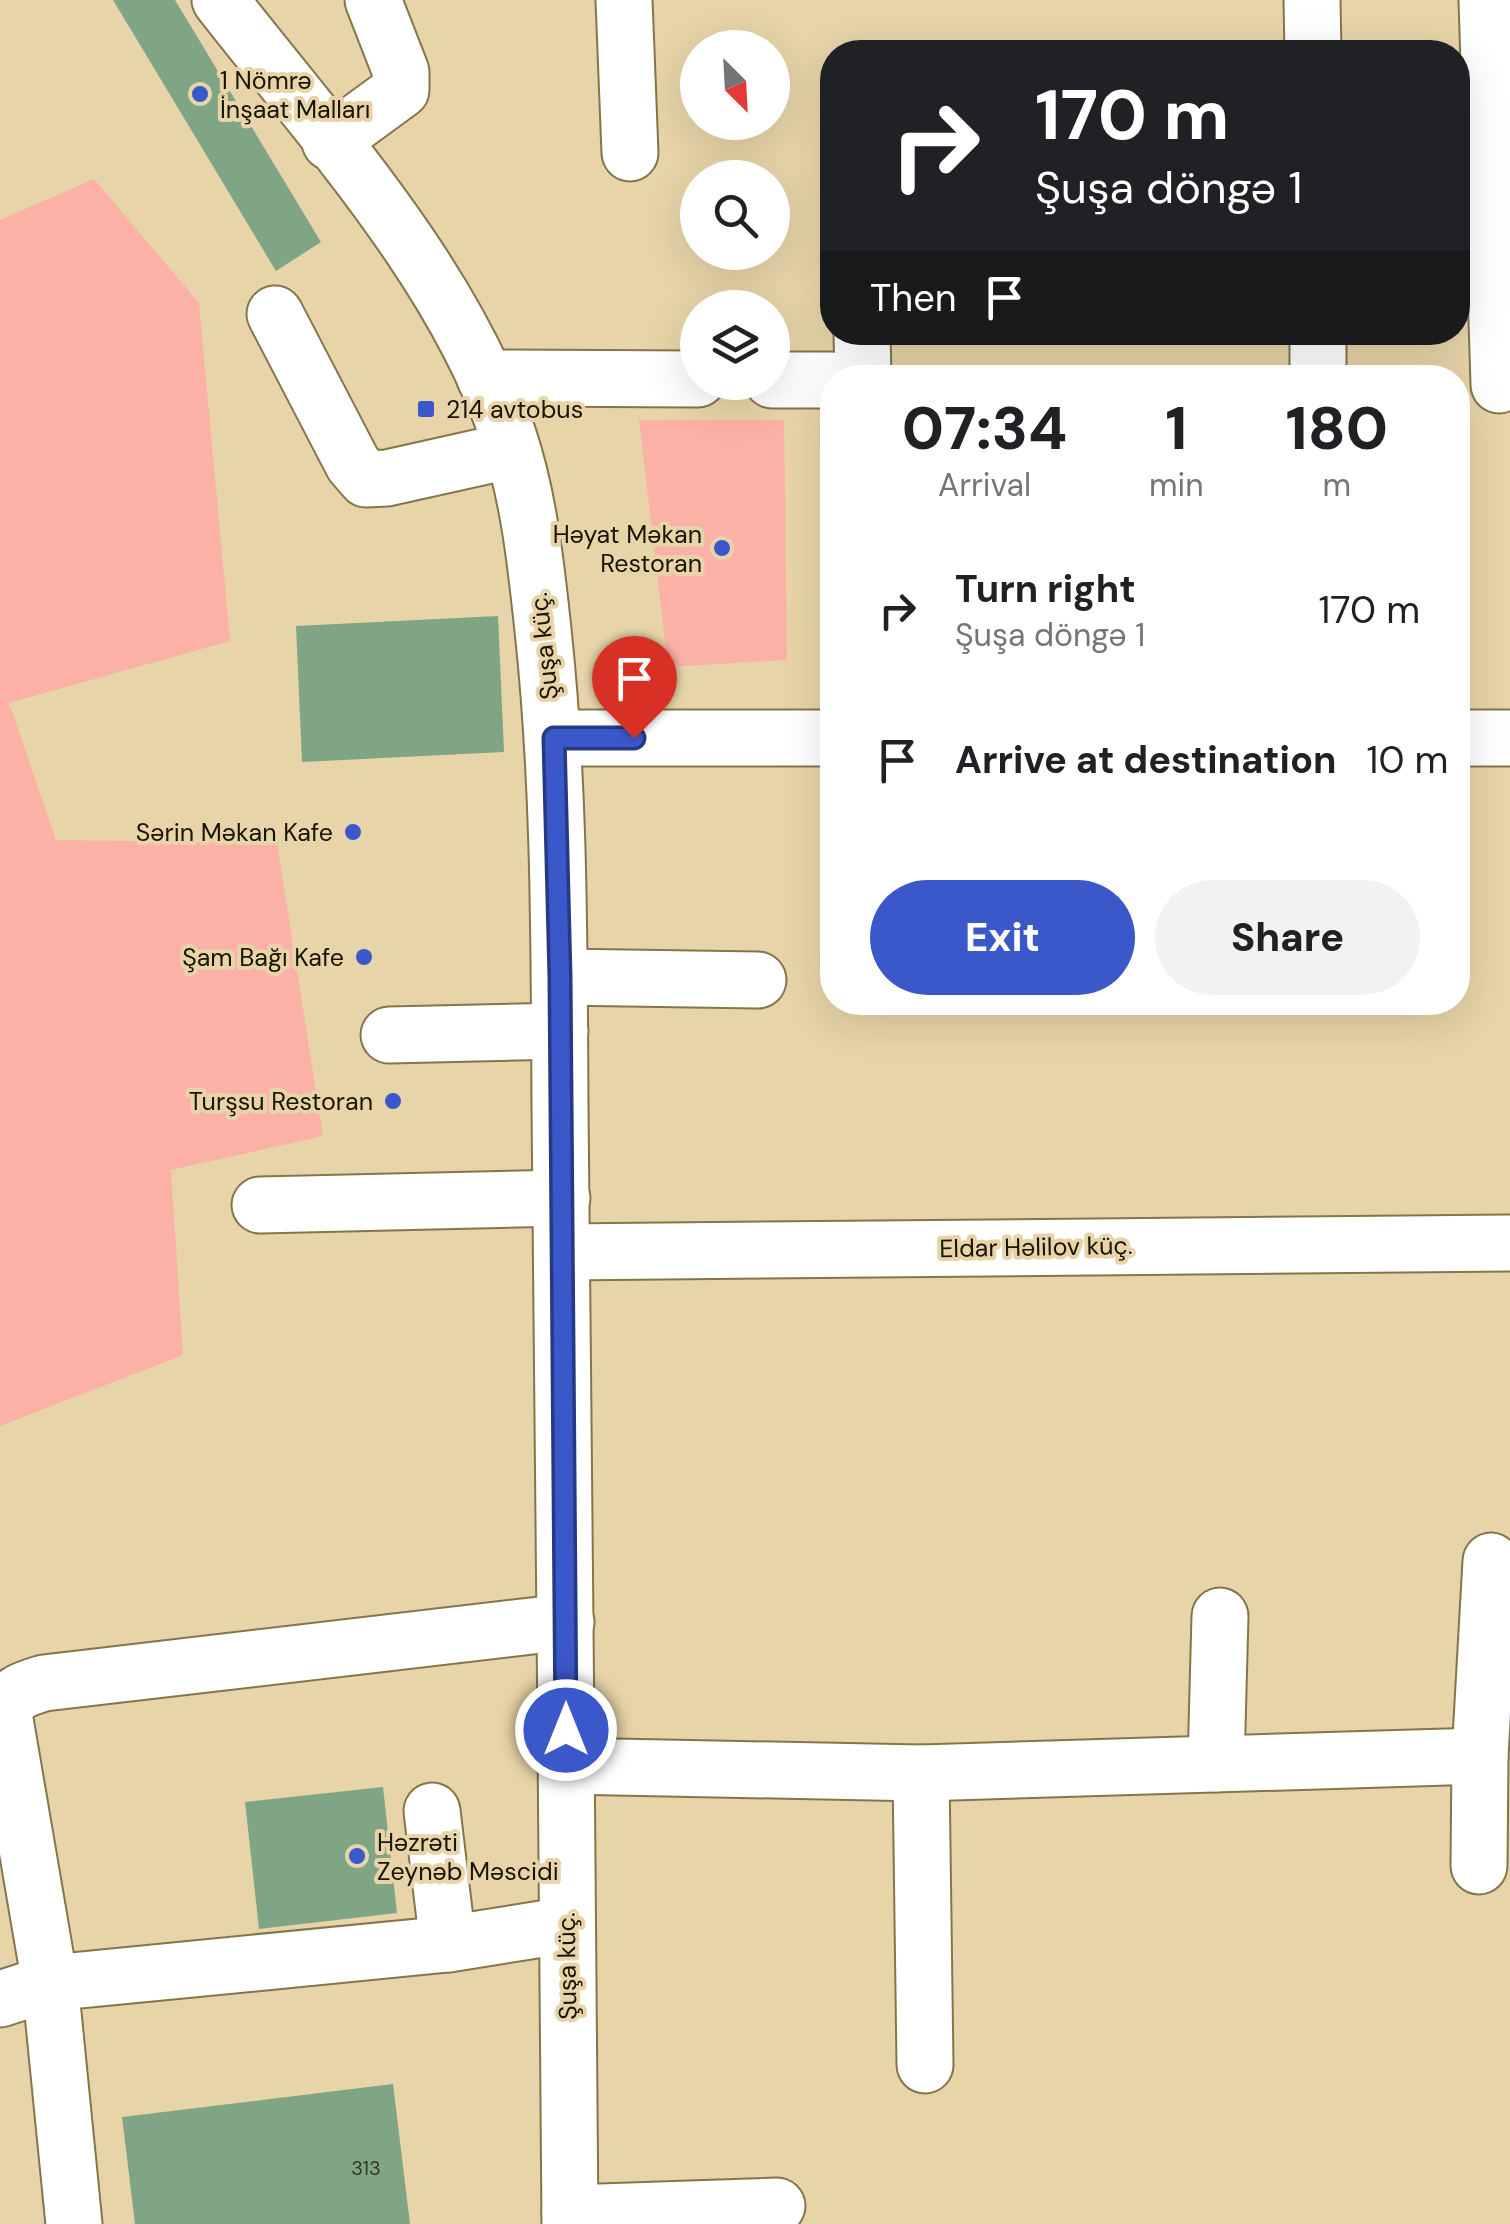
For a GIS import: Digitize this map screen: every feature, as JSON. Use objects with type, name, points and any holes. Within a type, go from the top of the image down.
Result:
[{"type":"street","name":"Şuşa küç.","points":[[220,0],[380,207],[442,297],[484,378],[512,450],[524,495],[554,738],[560,977],[570,2219]]},
{"type":"street","points":[[330,142],[401,90],[401,72],[373,0]]},
{"type":"street","points":[[624,0],[630,154]]},
{"type":"street","points":[[1312,0],[1313,40]]},
{"type":"street","points":[[1487,0],[1489,385]]},
{"type":"street","points":[[275,314],[352,464],[366,478],[387,478],[512,450]]},
{"type":"street","points":[[484,378],[680,379]]},
{"type":"street","points":[[790,380],[820,380]]},
{"type":"street","points":[[554,738],[820,738]]},
{"type":"street","points":[[1470,738],[1510,738]]},
{"type":"street","points":[[560,977],[758,980]]},
{"type":"street","points":[[388,1035],[560,1031]]},
{"type":"street","points":[[260,1205],[562,1198]]},
{"type":"street","name":"Eldar Həlilov küç.","points":[[562,1252],[1510,1243]]},
{"type":"street","points":[[1479,1866],[1480,1756],[1491,1561]]},
{"type":"street","points":[[1216,1764],[1220,1616]]},
{"type":"street","points":[[74,2224],[25,1991],[4,1714],[7,1702],[19,1691],[44,1683],[566,1622]]},
{"type":"street","points":[[566,1766],[921,1773],[1480,1756]]},
{"type":"street","points":[[921,1773],[926,2065]]},
{"type":"street","points":[[432,1811],[448,1944]]},
{"type":"street","points":[[25,1991],[448,1944],[567,1925]]},
{"type":"street","points":[[570,2219],[776,2206]]},
{"type":"shaded area","points":[[94,179],[199,303],[230,641],[9,703],[56,840],[277,843],[323,1136],[171,1170],[183,1355],[0,1426],[0,220]]},
{"type":"shaded area","points":[[639,420],[784,420],[787,660],[668,667]]},
{"type":"building","points":[[113,0],[175,0],[321,242],[276,271]]},
{"type":"building","points":[[498,616],[504,752],[302,762],[296,626]]},
{"type":"building","points":[[383,1787],[397,1913],[259,1929],[245,1802]]},
{"type":"building","points":[[393,2084],[410,2224],[135,2224],[122,2117]]},
{"type":"place","name":"1 Nömrə İnşaat Malları","points":[[200,94]]},
{"type":"place","name":"214 avtobus","points":[[426,409]]},
{"type":"place","name":"Həyat Məkan Restoran","points":[[722,548]]},
{"type":"place","name":"Sərin Məkan Kafe","points":[[353,832]]},
{"type":"place","name":"Şam Bağı Kafe","points":[[364,957]]},
{"type":"place","name":"Turşsu Restoran","points":[[393,1101]]},
{"type":"place","name":"Həzrəti Zeynəb Məscidi","points":[[357,1856]]},
{"type":"route","points":[[566,1730],[560,977],[554,738],[634,738]]}]
